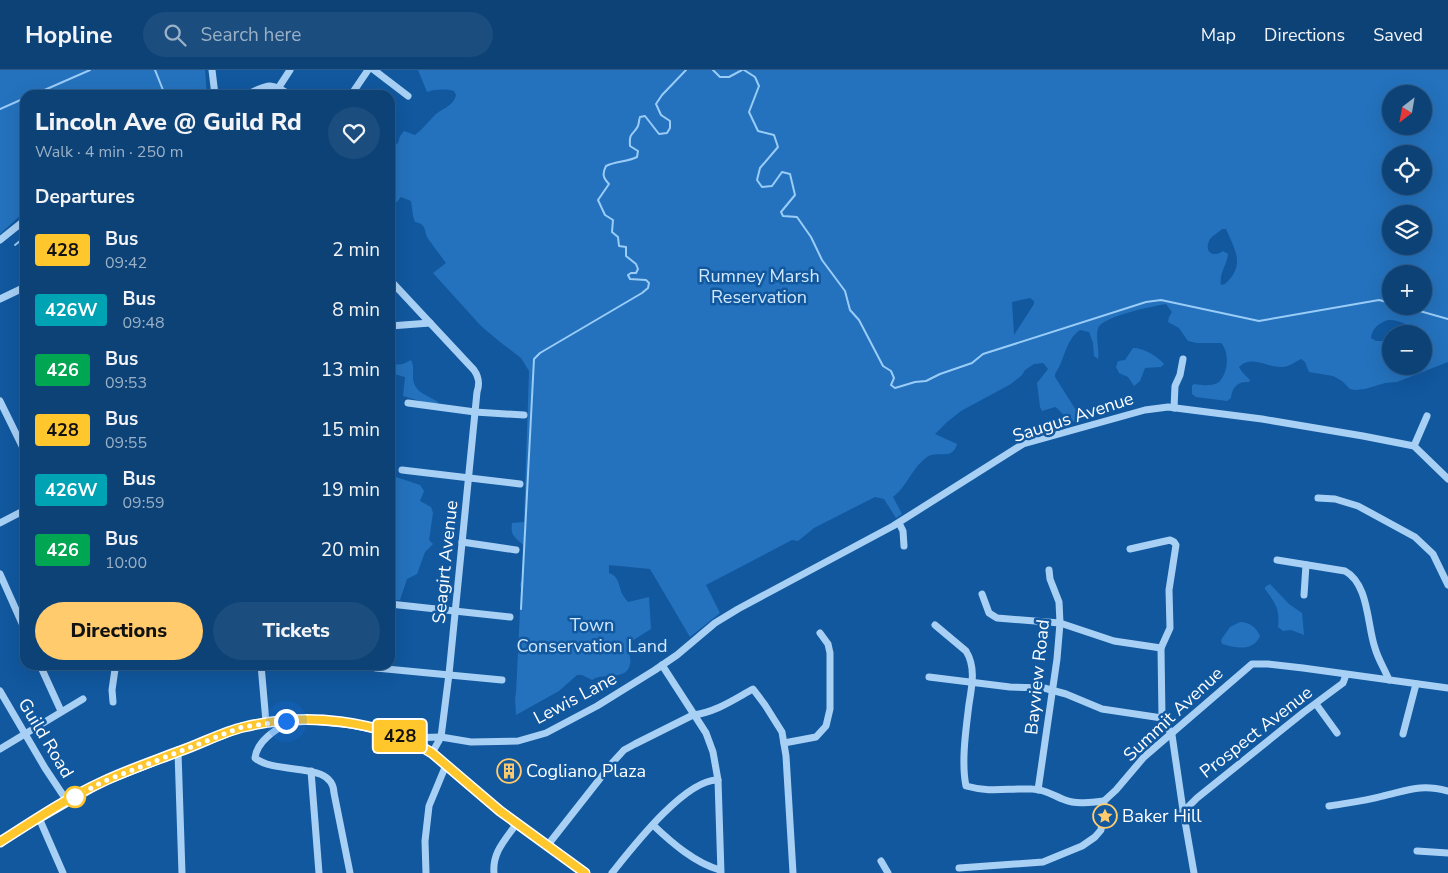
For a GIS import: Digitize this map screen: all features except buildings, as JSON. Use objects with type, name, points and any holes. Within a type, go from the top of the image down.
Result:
[{"type":"main road","points":[[0,842],[102,782],[178,752],[242,727],[266,722],[312,720],[352,724],[382,730],[407,738],[432,753],[486,800],[584,873]]},
{"type":"street","points":[[212,70],[214,90]]},
{"type":"street","points":[[279,87],[290,70]]},
{"type":"street","points":[[354,90],[368,70]]},
{"type":"street","points":[[374,70],[408,96]]},
{"type":"street","points":[[256,90],[266,85],[279,87],[283,90]]},
{"type":"street","points":[[0,240],[20,224]]},
{"type":"street","points":[[395,285],[430,323]]},
{"type":"street","points":[[0,299],[20,289]]},
{"type":"street","points":[[395,326],[430,323]]},
{"type":"street","name":"Seagirt Avenue","points":[[430,323],[476,373],[479,384],[441,738],[432,753]]},
{"type":"street","points":[[1174,408],[1176,386],[1184,359]]},
{"type":"street","points":[[0,401],[20,442]]},
{"type":"street","points":[[408,403],[475,412],[524,415]]},
{"type":"street","name":"Saugus Avenue","points":[[662,665],[715,623],[738,608],[899,523],[1023,444],[1145,410],[1174,408],[1262,419],[1414,446]]},
{"type":"street","points":[[1428,416],[1414,446],[1448,479]]},
{"type":"street","points":[[402,470],[520,484]]},
{"type":"street","points":[[1318,498],[1335,499],[1358,506],[1415,538],[1433,554],[1448,585]]},
{"type":"street","points":[[0,523],[20,513]]},
{"type":"street","points":[[899,523],[903,530],[904,546]]},
{"type":"street","points":[[1130,549],[1170,540],[1176,545],[1169,590],[1170,628],[1161,648],[1162,718],[1172,733],[1194,873]]},
{"type":"street","points":[[462,542],[516,550]]},
{"type":"street","points":[[1277,560],[1344,571],[1353,577],[1363,596],[1374,648],[1389,680]]},
{"type":"street","points":[[1304,595],[1306,564]]},
{"type":"street","name":"Bayview Road","points":[[1038,790],[1060,623],[1059,602],[1048,570]]},
{"type":"street","points":[[0,574],[3,590],[20,621]]},
{"type":"street","points":[[982,594],[989,613],[993,617],[1060,623],[1114,641],[1161,648]]},
{"type":"street","points":[[395,605],[510,617]]},
{"type":"street","points":[[935,625],[966,650],[970,656],[973,682],[963,770],[966,786],[981,790],[1046,791],[1067,801],[1104,801],[1101,830],[1082,846],[1043,862],[959,868]]},
{"type":"street","points":[[784,743],[816,737],[828,721],[830,709],[830,653],[828,644],[820,633]]},
{"type":"street","name":"Summit Avenue","points":[[1104,801],[1144,757],[1252,664],[1268,664],[1448,688]]},
{"type":"street","points":[[653,825],[689,854],[720,871],[718,780],[713,752],[706,734],[662,665]]},
{"type":"street","name":"Lewis Lane","points":[[407,738],[441,738],[471,742],[510,742],[546,733],[597,706],[662,665]]},
{"type":"street","points":[[395,668],[502,680]]},
{"type":"street","points":[[42,670],[61,711]]},
{"type":"street","points":[[113,702],[114,670]]},
{"type":"street","points":[[261,670],[266,722]]},
{"type":"street","name":"Prospect Avenue","points":[[1183,812],[1197,798],[1343,683],[1346,675]]},
{"type":"street","points":[[929,677],[1010,687],[1044,688],[1066,694],[1102,709],[1162,718]]},
{"type":"street","points":[[1404,734],[1416,684]]},
{"type":"street","points":[[547,846],[624,750],[693,715],[720,708],[752,689],[765,705],[782,732],[786,756],[794,872]]},
{"type":"street","name":"Guild Road","points":[[0,691],[67,801]]},
{"type":"street","points":[[0,749],[83,699]]},
{"type":"street","points":[[1316,704],[1337,733]]},
{"type":"street","points":[[291,721],[280,727],[262,743],[256,752],[255,758],[271,766],[322,774],[334,784],[334,793],[350,873]]},
{"type":"street","points":[[178,752],[182,873]]},
{"type":"street","points":[[426,873],[425,841],[429,806],[446,765]]},
{"type":"street","points":[[311,772],[319,873]]},
{"type":"street","points":[[612,873],[677,800],[699,785],[711,780],[718,780]]},
{"type":"street","points":[[1329,806],[1383,796],[1411,788],[1435,787],[1448,791]]},
{"type":"street","points":[[39,818],[63,873]]},
{"type":"street","points":[[494,873],[494,860],[497,852],[517,823]]},
{"type":"street","points":[[1416,851],[1448,853]]},
{"type":"street","points":[[881,861],[888,873]]},
{"type":"green space","points":[[0,70],[205,70],[207,90],[20,90],[20,216],[0,234]]},
{"type":"green space","name":"Rumney Marsh Reservation","points":[[418,70],[1448,70],[1448,362],[1432,368],[1432,325],[1407,325],[1388,320],[1376,326],[1371,338],[1376,341],[1382,341],[1382,375],[1415,375],[1397,382],[1355,390],[1350,389],[1333,376],[1309,372],[1305,362],[1301,359],[1282,367],[1249,362],[1239,367],[1250,380],[1249,382],[1236,386],[1231,398],[1227,401],[1196,397],[1192,394],[1192,386],[1194,384],[1213,385],[1222,378],[1227,363],[1224,347],[1221,343],[1188,341],[1179,328],[1168,322],[1172,312],[1166,304],[1129,312],[1109,319],[1098,328],[1098,359],[1094,356],[1093,343],[1089,332],[1080,330],[1071,339],[1055,374],[1055,377],[1079,415],[1078,421],[1070,422],[1055,407],[1042,411],[1037,383],[1048,369],[1043,363],[1034,364],[1011,384],[961,411],[935,434],[957,444],[955,449],[948,454],[931,455],[917,466],[902,488],[893,497],[902,514],[896,518],[884,499],[875,497],[814,528],[798,541],[792,540],[706,585],[720,613],[690,637],[650,569],[609,565],[609,573],[616,578],[622,594],[628,602],[649,597],[651,629],[627,644],[630,659],[628,670],[619,675],[592,680],[582,675],[577,675],[559,691],[516,715],[515,698],[523,545],[514,536],[512,523],[524,522],[529,371],[521,358],[481,326],[433,273],[446,263],[427,237],[424,226],[415,222],[411,201],[401,197],[395,202],[395,145],[404,131],[415,135],[437,113],[450,105],[456,95],[454,91],[427,92]],"holes":[[[1222,229],[1226,229],[1233,244],[1237,264],[1231,277],[1225,284],[1221,285],[1221,277],[1228,254],[1223,251],[1217,254],[1211,253],[1208,245],[1213,236]],[[1030,298],[1034,301],[1034,304],[1014,335],[1012,302]]]},
{"type":"green space","points":[[1133,348],[1142,349],[1150,353],[1164,364],[1161,367],[1145,368],[1140,381],[1134,386],[1128,377],[1119,373],[1116,367],[1118,361],[1125,360]]},
{"type":"green space","points":[[411,360],[415,386],[418,390],[438,402],[437,404],[430,404],[403,396],[405,377],[395,374],[395,365],[403,364]]},
{"type":"green space","points":[[395,477],[420,485],[424,491],[420,501],[431,507],[433,513],[429,540],[433,544],[425,552],[417,574],[407,579],[400,600],[395,600]]},
{"type":"green space","points":[[1270,584],[1289,604],[1302,613],[1304,635],[1291,630],[1283,631],[1278,627],[1276,607],[1265,589]]},
{"type":"green space","points":[[1240,622],[1249,624],[1256,630],[1260,636],[1257,641],[1253,645],[1244,648],[1222,644],[1221,640],[1230,627]]},
{"type":"waterway","points":[[44,90],[90,70]]},
{"type":"waterway","points":[[155,70],[163,90]]},
{"type":"waterway","points":[[521,609],[534,359],[540,353],[648,288],[649,283],[646,280],[630,279],[628,275],[636,273],[638,269],[636,264],[626,256],[626,247],[619,246],[618,237],[612,232],[613,220],[605,215],[598,200],[609,184],[604,176],[606,166],[637,157],[638,151],[630,146],[630,141],[638,126],[640,117],[645,116],[659,134],[667,133],[670,128],[670,121],[661,115],[656,104],[686,70]]},
{"type":"waterway","points":[[713,70],[720,77],[729,77],[742,70]]},
{"type":"waterway","points":[[744,70],[755,77],[759,86],[749,112],[758,131],[774,135],[778,147],[760,168],[757,180],[762,187],[772,186],[782,172],[790,174],[795,195],[781,212],[783,216],[797,217],[811,237],[822,260],[845,291],[850,310],[859,320],[883,366],[891,371],[894,378],[891,385],[895,388],[926,381],[972,363],[983,354],[1146,302],[1161,300],[1259,321],[1382,301]]},
{"type":"waterway","points":[[0,109],[20,100]]},
{"type":"waterway","points":[[15,245],[20,241]]},
{"type":"waterway","points":[[1432,314],[1448,319]]},
{"type":"bus line","name":"428","points":[[0,842],[53,809],[102,782],[165,757],[242,727],[266,722],[312,720],[352,724],[382,730],[407,738],[432,753],[500,811],[585,873]]},
{"type":"place","name":"Cogliano Plaza","points":[[509,771]]},
{"type":"place","name":"Baker Hill","points":[[1105,816]]},
{"type":"route","points":[[75,797],[102,782],[242,727],[266,722],[286,721]]},
{"type":"park label","name":"Town Conservation Land","points":[[592,635]]}]
